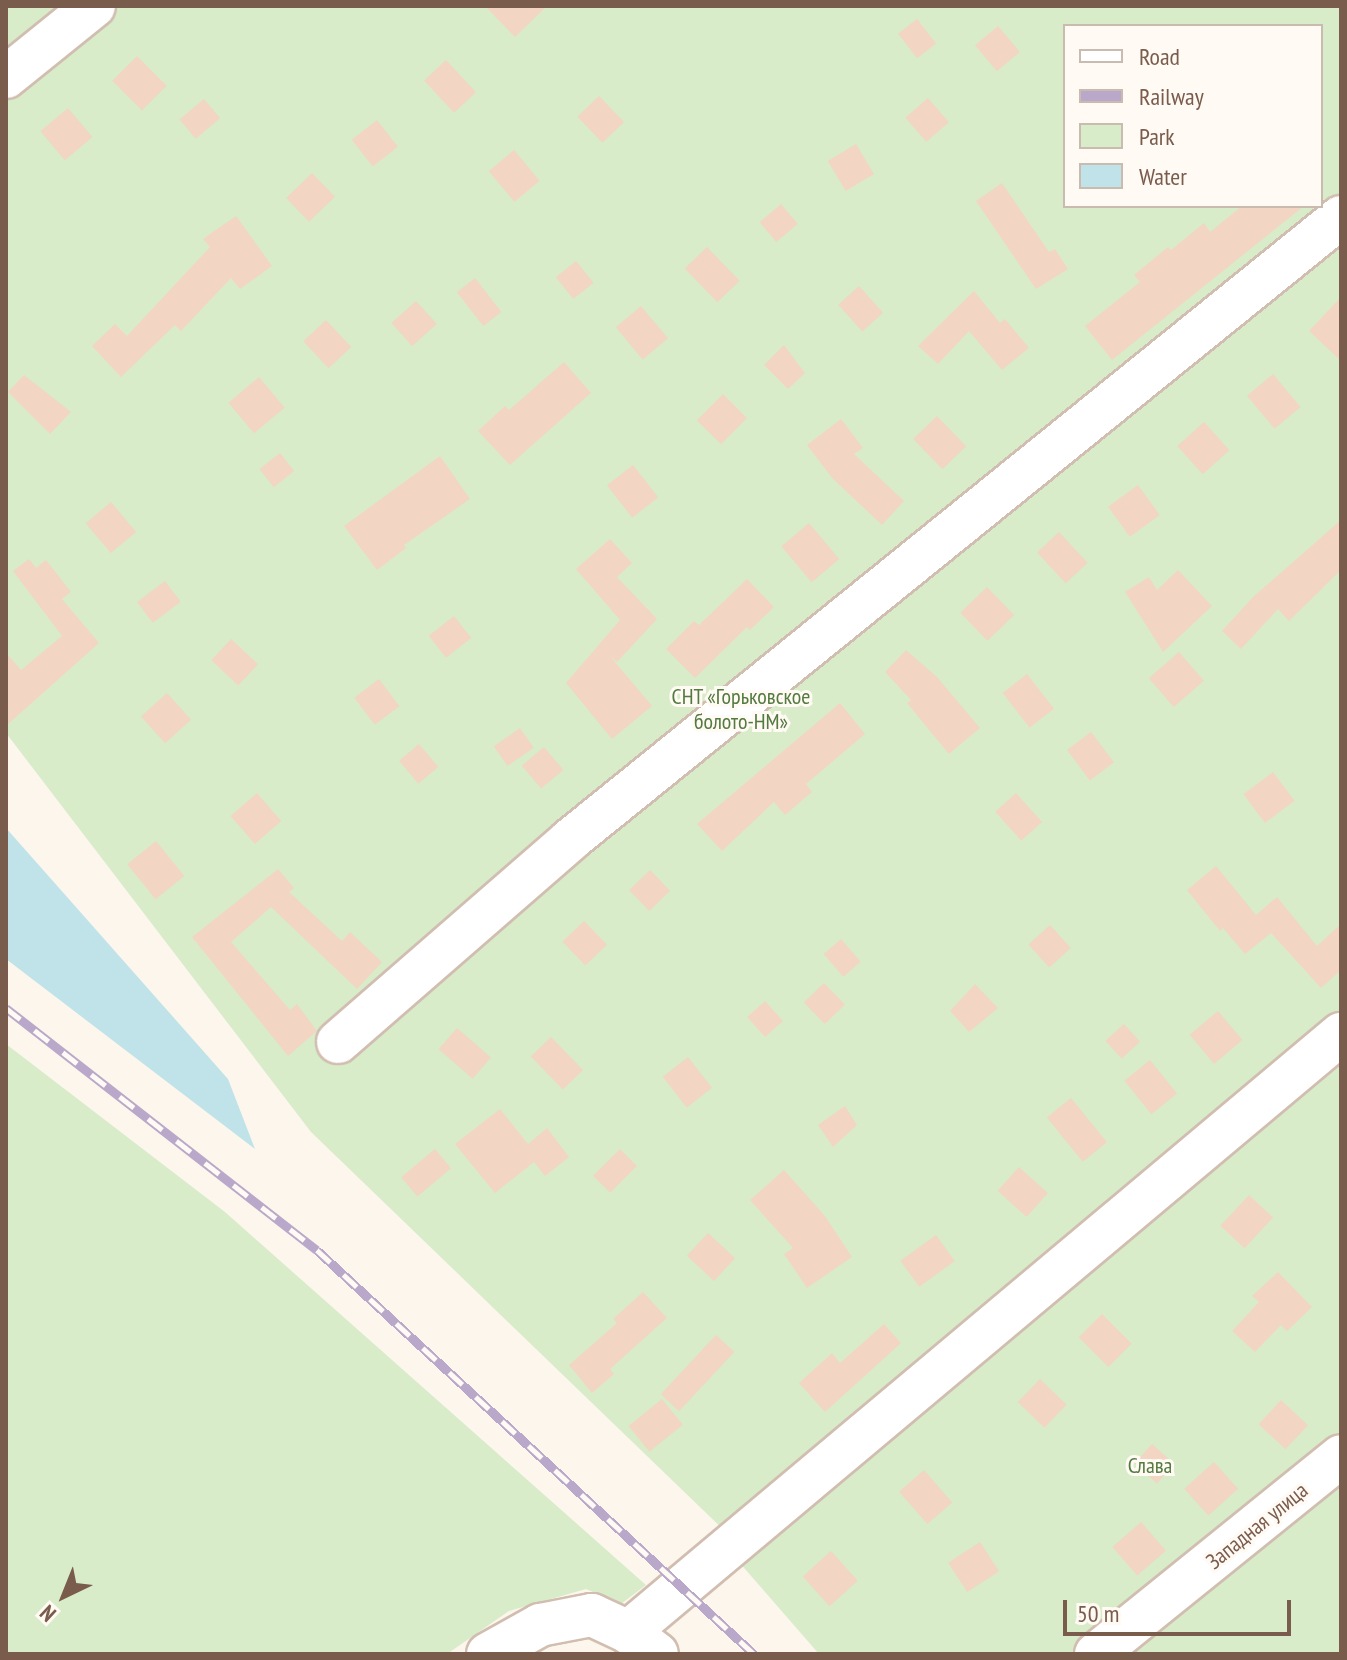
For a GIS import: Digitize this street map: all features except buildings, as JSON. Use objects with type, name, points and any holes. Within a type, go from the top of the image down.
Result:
[{"type":"street","points":[[6,77],[94,6]]},
{"type":"street","points":[[338,1042],[570,840],[1341,217]]},
{"type":"street","points":[[488,1654],[540,1625],[592,1615],[643,1643],[1341,1034]]},
{"type":"street","name":"Западная улица","points":[[1096,1654],[1341,1456]]},
{"type":"green space","name":"СНТ «Горьковское болото-НМ»","points":[[6,6],[1341,6],[1341,1026],[730,1536],[311,1132],[6,733]]},
{"type":"green space","points":[[6,1044],[225,1212],[646,1585],[621,1604],[586,1589],[509,1611],[447,1654],[6,1654]]},
{"type":"green space","name":"Слава","points":[[1341,1065],[1341,1654],[819,1654],[738,1561]]},
{"type":"water","points":[[6,828],[228,1079],[255,1149],[6,959]]},
{"type":"railway","points":[[6,1008],[317,1250],[754,1654]]}]
